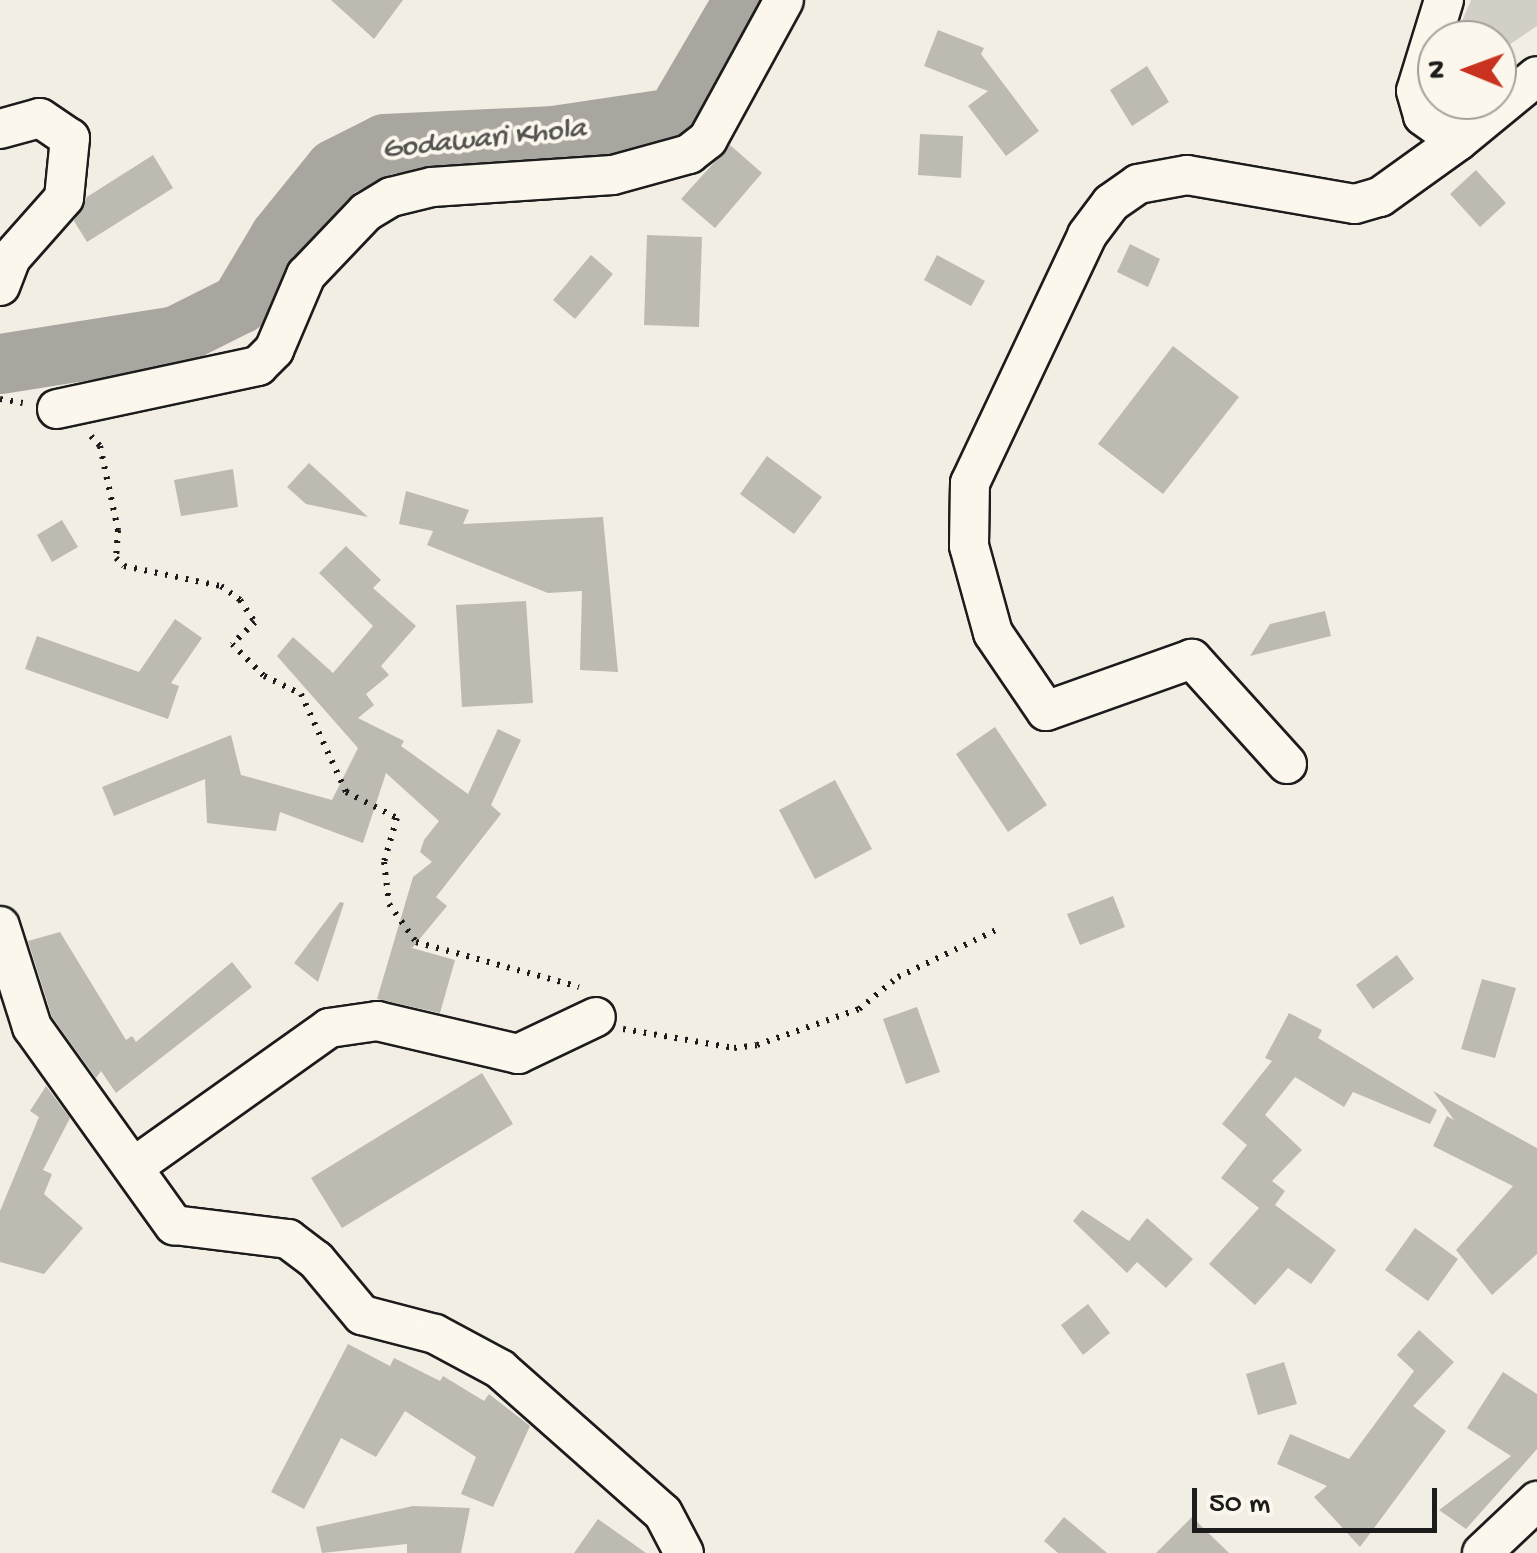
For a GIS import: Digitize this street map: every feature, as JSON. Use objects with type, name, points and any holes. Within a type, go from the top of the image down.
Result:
[{"type":"street","points":[[57,408],[258,366],[274,350],[306,275],[366,212],[391,197],[432,187],[613,175],[689,154],[708,139],[784,0]]},
{"type":"street","points":[[1444,0],[1416,91],[1423,116],[1458,141]]},
{"type":"street","points":[[1287,764],[1192,659],[1046,710],[993,633],[969,546],[970,483],[1087,234],[1111,203],[1138,184],[1187,175],[1355,204],[1380,197],[1520,96],[1537,76]]},
{"type":"street","points":[[0,129],[40,118],[70,138],[64,198],[11,258],[0,286]]},
{"type":"street","points":[[0,926],[32,1027],[174,1225],[288,1239],[316,1260],[362,1316],[435,1334],[500,1369],[663,1513],[684,1553]]},
{"type":"street","points":[[135,1166],[330,1028],[378,1021],[518,1054],[596,1018]]},
{"type":"street","points":[[1482,1553],[1537,1501]]},
{"type":"path","points":[[0,399],[57,408],[100,446],[118,530],[116,558],[124,566],[221,586],[240,600],[256,622],[232,644],[264,676],[301,694],[346,792],[397,818],[384,862],[389,904],[416,942],[594,991],[596,1018],[616,1028],[734,1048],[757,1045],[859,1010],[898,976],[996,930]]},
{"type":"shaded area","points":[[1471,0],[1537,0],[1537,26],[1517,40],[1517,20],[1462,20]]},
{"type":"building","points":[[331,0],[403,0],[374,39]]},
{"type":"building","points":[[938,30],[984,48],[981,54],[1039,131],[1006,156],[968,106],[988,91],[924,66]]},
{"type":"building","points":[[1147,66],[1169,102],[1132,126],[1110,90]]},
{"type":"building","points":[[920,134],[963,136],[961,178],[918,175]]},
{"type":"building","points":[[730,145],[762,173],[715,228],[681,199]]},
{"type":"building","points":[[153,155],[173,188],[87,242],[74,221],[87,197]]},
{"type":"building","points":[[1476,170],[1506,203],[1480,227],[1450,194]]},
{"type":"building","points":[[647,235],[702,237],[699,327],[644,325]]},
{"type":"building","points":[[1130,244],[1160,259],[1148,287],[1117,272]]},
{"type":"building","points":[[591,255],[613,274],[575,319],[553,300]]},
{"type":"building","points":[[937,255],[985,281],[971,306],[924,280]]},
{"type":"building","points":[[1173,346],[1239,397],[1163,494],[1098,444]]},
{"type":"building","points":[[767,456],[822,497],[794,534],[740,494]]},
{"type":"building","points":[[309,463],[368,517],[306,504],[287,487]]},
{"type":"building","points":[[233,469],[238,507],[181,516],[174,480]]},
{"type":"building","points":[[406,491],[469,510],[463,524],[603,517],[618,672],[580,670],[582,591],[548,593],[427,545],[433,531],[399,524]]},
{"type":"building","points":[[62,520],[78,547],[52,562],[37,535]]},
{"type":"building","points":[[346,546],[381,580],[373,588],[416,626],[381,666],[389,675],[366,694],[374,705],[358,718],[404,741],[401,746],[468,794],[498,729],[521,740],[491,805],[501,814],[436,897],[447,906],[412,948],[455,960],[440,1013],[377,999],[413,877],[432,862],[420,852],[424,840],[439,821],[386,773],[363,843],[280,812],[276,831],[207,823],[205,779],[114,816],[102,787],[231,735],[241,775],[332,800],[358,748],[277,656],[293,637],[333,673],[373,626],[319,573]]},
{"type":"building","points":[[526,601],[533,703],[462,707],[456,605]]},
{"type":"building","points":[[1325,611],[1331,636],[1250,656],[1270,624]]},
{"type":"building","points":[[175,619],[202,638],[171,683],[179,686],[168,719],[25,669],[37,636],[139,672]]},
{"type":"building","points":[[995,727],[1047,805],[1008,832],[956,754]]},
{"type":"building","points":[[835,780],[872,849],[815,879],[779,810]]},
{"type":"building","points":[[1113,896],[1125,927],[1080,945],[1067,914]]},
{"type":"building","points":[[340,902],[344,903],[318,982],[294,963]]},
{"type":"building","points":[[60,932],[126,1040],[132,1036],[136,1042],[232,962],[252,987],[116,1093],[101,1071],[96,1078],[52,1017],[28,941]]},
{"type":"building","points":[[1397,955],[1414,979],[1373,1009],[1356,985]]},
{"type":"building","points":[[1482,979],[1516,988],[1495,1058],[1461,1049]]},
{"type":"building","points":[[917,1007],[940,1072],[906,1084],[883,1019]]},
{"type":"building","points":[[1289,1013],[1322,1030],[1318,1038],[1437,1110],[1430,1124],[1353,1092],[1344,1107],[1295,1077],[1265,1115],[1302,1150],[1272,1181],[1285,1191],[1275,1205],[1336,1250],[1311,1284],[1288,1268],[1255,1305],[1209,1264],[1259,1208],[1221,1178],[1247,1145],[1222,1124],[1272,1061],[1265,1058]]},
{"type":"building","points":[[482,1073],[513,1124],[342,1228],[311,1178]]},
{"type":"building","points":[[46,1086],[70,1118],[43,1170],[52,1174],[44,1194],[83,1228],[44,1274],[0,1262],[0,1211],[39,1117],[30,1111]]},
{"type":"building","points":[[1433,1091],[1537,1148],[1537,1254],[1492,1295],[1456,1250],[1513,1186],[1433,1146],[1447,1116],[1454,1120]]},
{"type":"building","points":[[1082,1210],[1129,1241],[1147,1218],[1193,1259],[1166,1288],[1137,1262],[1127,1273],[1073,1221]]},
{"type":"building","points":[[1415,1228],[1458,1259],[1428,1301],[1385,1270]]},
{"type":"building","points":[[1088,1304],[1110,1333],[1083,1355],[1061,1325]]},
{"type":"building","points":[[1419,1330],[1454,1362],[1413,1406],[1446,1431],[1360,1547],[1314,1497],[1327,1486],[1277,1464],[1290,1434],[1349,1459],[1414,1371],[1397,1355]]},
{"type":"building","points":[[348,1344],[390,1366],[394,1358],[440,1381],[443,1376],[484,1401],[489,1394],[530,1426],[493,1507],[461,1494],[476,1457],[405,1411],[376,1457],[341,1438],[304,1509],[271,1492]]},
{"type":"building","points":[[1284,1362],[1297,1404],[1258,1415],[1246,1374]]},
{"type":"building","points":[[1503,1372],[1537,1394],[1537,1449],[1466,1529],[1439,1510],[1511,1456],[1467,1428]]},
{"type":"building","points":[[413,1506],[470,1508],[461,1553],[407,1553],[407,1544],[322,1553],[316,1527]]},
{"type":"building","points":[[1064,1517],[1107,1553],[1058,1553],[1044,1541]]},
{"type":"building","points":[[1192,1517],[1229,1553],[1156,1553]]},
{"type":"building","points":[[598,1519],[646,1553],[574,1553]]},
{"type":"waterway","name":"Godawari Khola","points":[[0,364],[176,336],[240,304],[280,237],[335,169],[385,144],[554,136],[675,118],[744,0]]}]
